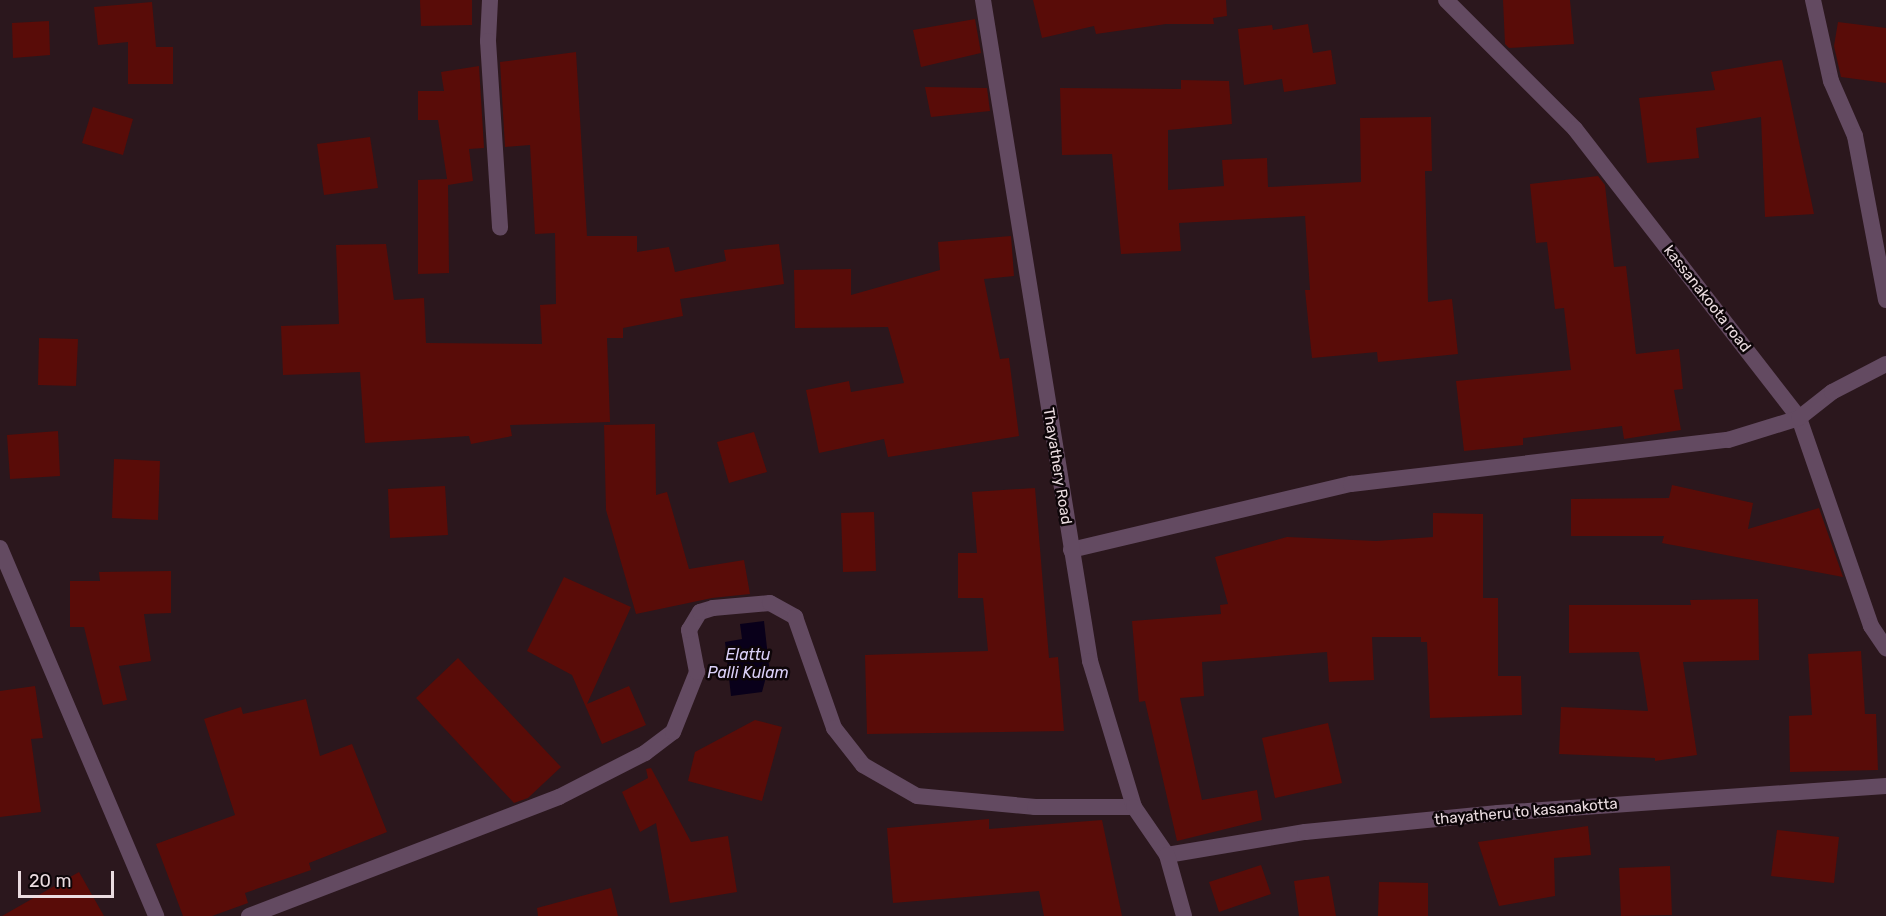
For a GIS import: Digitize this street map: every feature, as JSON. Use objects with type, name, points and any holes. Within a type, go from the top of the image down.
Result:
[{"type":"street","points":[[490,0],[488,41],[500,228]]},
{"type":"street","name":"Thayathery Road","points":[[983,0],[1090,661],[1134,807],[1167,855],[1184,916]]},
{"type":"street","name":"kassanakoota road","points":[[1446,0],[1575,129],[1799,418],[1871,626],[1886,648]]},
{"type":"street","points":[[1813,0],[1831,81],[1855,136],[1886,300]]},
{"type":"street","points":[[1071,550],[1351,484],[1688,447],[1728,440],[1799,418],[1832,392],[1886,364]]},
{"type":"street","points":[[0,548],[156,916]]},
{"type":"street","points":[[249,916],[559,797],[645,753],[673,732],[697,672],[689,630],[700,612],[713,608],[770,603],[795,617],[834,728],[863,765],[917,796],[1035,807],[1134,807]]},
{"type":"street","name":"thayatheru to kasanakotta","points":[[1167,855],[1305,832],[1498,813],[1886,786]]},
{"type":"water","name":"Elattu Palli Kulam","points":[[764,621],[769,666],[762,692],[731,696],[725,642],[742,639],[740,624]]},
{"type":"building","points":[[420,0],[472,0],[472,25],[421,26]]},
{"type":"building","points":[[1033,0],[1226,0],[1227,16],[1213,18],[1214,24],[1166,24],[1096,34],[1094,26],[1042,38]]},
{"type":"building","points":[[1503,0],[1570,0],[1574,44],[1509,48],[1505,44]]},
{"type":"building","points":[[152,2],[156,47],[173,47],[173,84],[128,84],[128,42],[98,45],[94,7]]},
{"type":"building","points":[[975,19],[981,53],[921,67],[913,30]]},
{"type":"building","points":[[49,21],[50,55],[13,58],[12,23]]},
{"type":"building","points":[[1838,22],[1886,28],[1886,83],[1841,77],[1834,46]]},
{"type":"building","points":[[1308,24],[1313,53],[1331,50],[1336,84],[1284,92],[1282,79],[1244,85],[1238,29],[1272,25],[1273,30]]},
{"type":"building","points":[[576,52],[587,236],[637,236],[637,252],[669,247],[675,272],[726,261],[724,250],[779,244],[784,284],[680,299],[683,316],[623,328],[623,338],[607,338],[610,422],[510,425],[512,436],[471,444],[469,436],[365,443],[360,372],[283,375],[281,326],[339,324],[336,245],[386,244],[394,300],[424,298],[426,343],[542,344],[540,305],[556,304],[555,233],[535,234],[530,145],[505,147],[500,62]]},
{"type":"building","points":[[1782,60],[1814,214],[1765,217],[1761,117],[1696,128],[1699,158],[1647,163],[1639,98],[1715,90],[1711,72]]},
{"type":"building","points":[[479,66],[484,148],[469,149],[473,181],[448,185],[449,273],[418,274],[418,180],[447,179],[438,120],[418,120],[418,91],[444,91],[441,72]]},
{"type":"building","points":[[1181,80],[1229,81],[1232,124],[1168,130],[1168,190],[1224,186],[1222,160],[1267,158],[1268,187],[1361,182],[1360,118],[1431,117],[1432,171],[1425,171],[1428,302],[1452,299],[1458,354],[1378,362],[1377,352],[1312,358],[1305,290],[1310,290],[1305,216],[1179,223],[1181,251],[1121,254],[1112,154],[1062,155],[1060,88],[1181,89]]},
{"type":"building","points":[[925,87],[987,88],[990,111],[931,117]]},
{"type":"building","points":[[93,107],[133,119],[123,155],[82,143]]},
{"type":"building","points":[[370,137],[378,188],[324,195],[317,144]]},
{"type":"building","points":[[1598,176],[1605,185],[1614,267],[1626,266],[1636,354],[1679,349],[1683,389],[1674,390],[1681,430],[1624,439],[1622,426],[1523,438],[1523,445],[1464,451],[1456,381],[1571,370],[1564,308],[1555,309],[1547,242],[1536,243],[1530,184]]},
{"type":"building","points":[[1011,236],[1014,276],[984,279],[1000,359],[1009,358],[1019,436],[888,457],[884,439],[819,453],[806,390],[849,381],[851,392],[904,383],[888,327],[795,328],[794,270],[851,269],[851,295],[940,270],[938,242]]},
{"type":"building","points":[[39,338],[78,339],[76,386],[38,385]]},
{"type":"building","points":[[655,424],[656,495],[667,492],[689,569],[744,560],[750,594],[712,598],[636,614],[606,510],[604,425]]},
{"type":"building","points":[[58,431],[60,476],[10,479],[7,435]]},
{"type":"building","points":[[754,432],[767,472],[729,483],[717,442]]},
{"type":"building","points":[[114,459],[160,461],[158,520],[112,518]]},
{"type":"building","points":[[1672,485],[1753,503],[1748,529],[1819,508],[1843,577],[1662,543],[1664,536],[1571,536],[1571,499],[1669,498]]},
{"type":"building","points":[[445,486],[448,535],[390,538],[388,489]]},
{"type":"building","points":[[1035,488],[1049,658],[1058,657],[1064,731],[867,734],[865,655],[988,651],[983,598],[958,598],[958,553],[977,553],[972,492]]},
{"type":"building","points":[[874,512],[876,571],[843,572],[841,513]]},
{"type":"building","points":[[1433,513],[1483,514],[1483,598],[1498,598],[1498,676],[1521,676],[1522,715],[1430,718],[1427,642],[1421,642],[1421,637],[1372,637],[1374,680],[1329,682],[1327,652],[1202,662],[1204,696],[1180,698],[1202,800],[1257,790],[1262,820],[1177,841],[1145,701],[1139,702],[1132,621],[1221,614],[1220,605],[1228,604],[1215,557],[1287,537],[1376,541],[1433,537]]},
{"type":"building","points":[[171,571],[171,613],[144,614],[151,661],[119,666],[127,700],[103,705],[84,627],[70,627],[70,581],[100,581],[99,572]]},
{"type":"building","points":[[564,577],[631,607],[587,704],[629,686],[646,725],[602,744],[572,675],[527,651]]},
{"type":"building","points":[[1758,599],[1759,660],[1683,662],[1697,755],[1655,761],[1655,758],[1559,754],[1561,707],[1648,711],[1639,652],[1569,653],[1569,605],[1691,605],[1690,600]]},
{"type":"building","points":[[1861,651],[1865,714],[1876,714],[1878,770],[1790,772],[1789,716],[1812,715],[1808,654]]},
{"type":"building","points":[[458,658],[561,767],[528,798],[514,803],[416,698]]},
{"type":"building","points":[[35,686],[43,738],[31,739],[41,812],[0,817],[0,691]]},
{"type":"building","points":[[306,699],[320,756],[352,744],[387,832],[309,863],[311,870],[245,893],[248,903],[212,916],[183,916],[156,844],[235,815],[204,719],[241,707],[243,714]]},
{"type":"building","points":[[755,720],[782,727],[762,801],[688,781],[695,752]]},
{"type":"building","points":[[1328,723],[1342,783],[1275,798],[1262,738]]},
{"type":"building","points":[[651,768],[691,842],[728,836],[737,892],[670,903],[656,823],[640,832],[622,792],[648,778],[646,769]]},
{"type":"building","points":[[989,819],[989,829],[1102,820],[1122,916],[1044,916],[1039,891],[893,903],[887,828]]},
{"type":"building","points":[[1588,826],[1591,855],[1554,858],[1555,896],[1499,906],[1478,842]]},
{"type":"building","points":[[1777,830],[1839,837],[1834,883],[1771,876]]},
{"type":"building","points":[[1261,865],[1271,894],[1219,912],[1209,882]]},
{"type":"building","points":[[1670,866],[1672,915],[1621,916],[1619,868]]},
{"type":"building","points":[[79,872],[104,916],[2,916]]},
{"type":"building","points":[[1329,876],[1336,916],[1299,916],[1294,881]]},
{"type":"building","points":[[1379,882],[1428,883],[1428,916],[1378,916]]},
{"type":"building","points":[[611,888],[618,916],[538,916],[537,908]]}]
